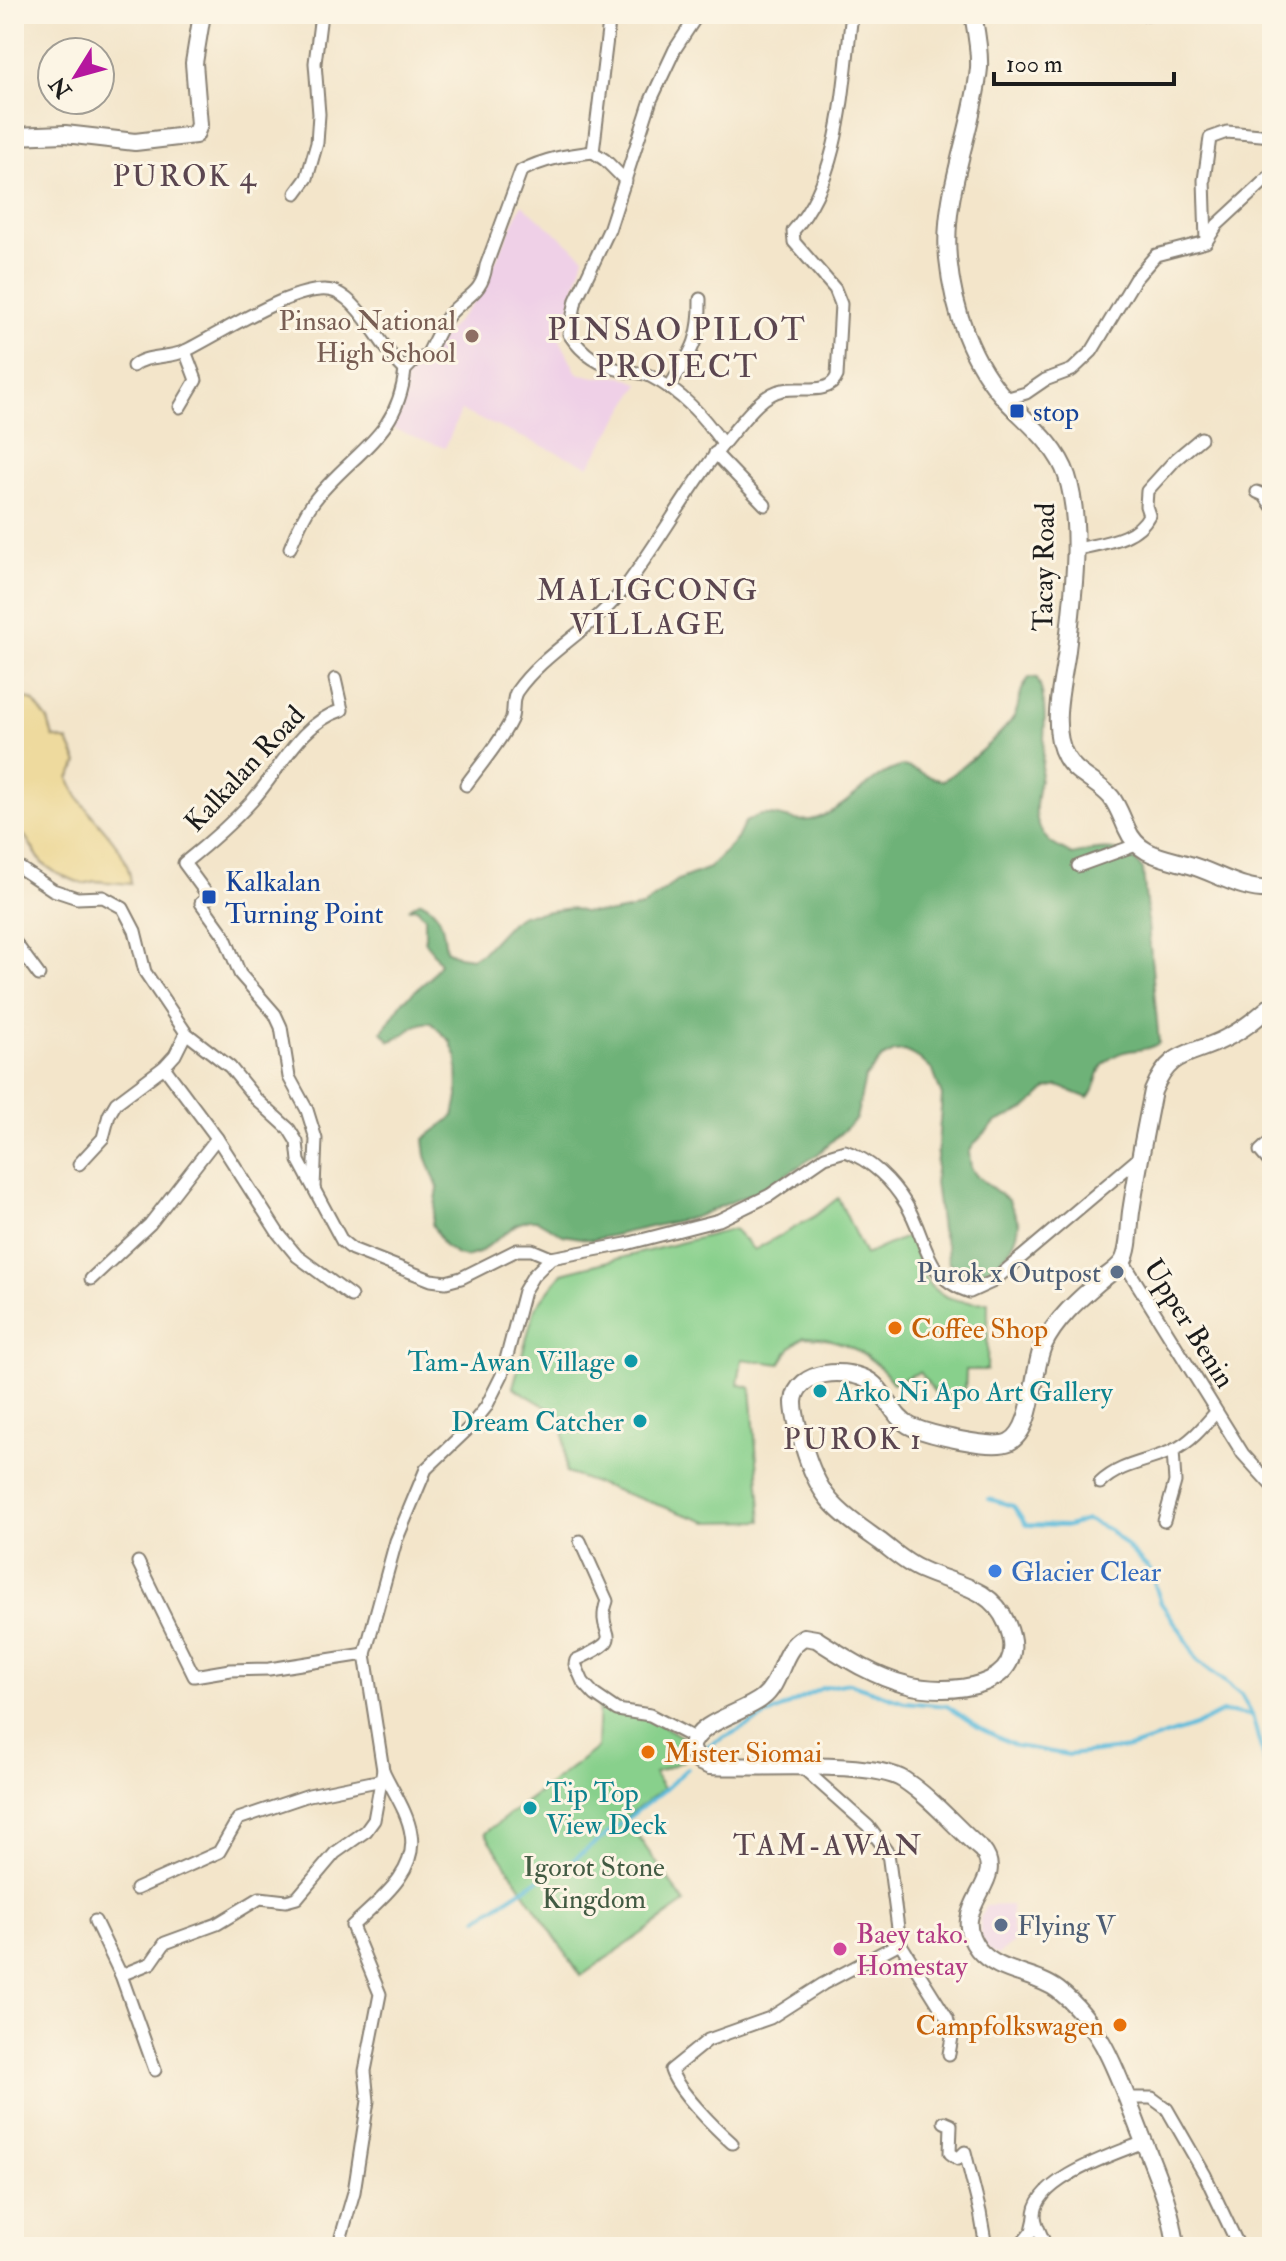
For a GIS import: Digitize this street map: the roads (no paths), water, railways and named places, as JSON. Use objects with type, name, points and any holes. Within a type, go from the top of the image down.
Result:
[{"type":"main road","points":[[14,136],[65,134],[135,142],[195,135],[199,125],[194,63],[202,14]]},
{"type":"main road","name":"Tacay Road","points":[[973,14],[979,65],[948,221],[948,256],[963,329],[971,349],[1005,399],[1046,440],[1066,473],[1074,506],[1074,550],[1060,699],[1061,747],[1067,760],[1112,799],[1136,845]]},
{"type":"main road","points":[[1136,845],[1146,853],[1191,865],[1258,890],[1272,889]]},
{"type":"main road","points":[[1176,2247],[1168,2205],[1108,2053],[1074,2004],[1043,1981],[996,1965],[977,1948],[968,1922],[970,1909],[990,1874],[990,1862],[982,1850],[897,1776],[859,1768],[710,1766],[694,1756],[691,1748],[694,1738],[766,1695],[776,1682],[789,1651],[804,1637],[816,1639],[881,1676],[916,1687],[970,1686],[990,1681],[1004,1671],[1011,1657],[1012,1644],[1008,1626],[993,1601],[971,1587],[911,1565],[840,1513],[822,1494],[808,1464],[798,1427],[794,1404],[796,1393],[803,1383],[813,1378],[835,1373],[855,1375],[873,1383],[895,1413],[914,1428],[982,1445],[1011,1442],[1020,1433],[1025,1420],[1045,1341],[1069,1309],[1123,1261],[1153,1091],[1169,1063],[1185,1053],[1234,1034],[1272,1005]]},
{"type":"street","points":[[296,193],[307,178],[318,133],[315,63],[321,14]]},
{"type":"street","points":[[593,152],[610,14]]},
{"type":"street","points":[[698,14],[675,49],[656,87],[609,230],[583,280],[570,318],[569,334],[579,348],[596,362],[623,371],[646,374],[699,410],[719,449],[765,505]]},
{"type":"street","points":[[466,785],[512,718],[514,694],[537,668],[607,608],[625,587],[719,449],[769,396],[781,390],[827,387],[835,383],[841,304],[835,289],[794,242],[793,231],[814,205],[835,139],[852,14]]},
{"type":"street","points":[[1136,14],[1148,14]]},
{"type":"street","points":[[1206,242],[1204,180],[1210,138],[1227,132],[1272,136]]},
{"type":"street","points":[[290,548],[313,503],[382,431],[403,394],[405,370],[415,360],[427,355],[448,317],[484,280],[486,266],[521,171],[551,159],[593,152],[626,181]]},
{"type":"street","points":[[1005,399],[1026,393],[1045,380],[1072,370],[1092,351],[1135,279],[1156,255],[1206,242],[1217,225],[1272,174]]},
{"type":"street","points":[[133,366],[139,360],[185,351],[240,321],[314,290],[334,291],[356,308],[392,359],[405,370]]},
{"type":"street","points":[[669,388],[695,347],[700,325],[700,299]]},
{"type":"street","points":[[180,407],[196,380],[185,351]]},
{"type":"street","points":[[1074,550],[1124,537],[1144,526],[1149,515],[1147,491],[1176,459],[1201,438]]},
{"type":"street","points":[[1257,492],[1264,495],[1272,506]]},
{"type":"street","name":"Kalkalan Road","points":[[314,1188],[316,1139],[307,1110],[289,1077],[281,1027],[275,1014],[240,974],[224,935],[201,903],[209,897],[184,863],[221,833],[254,799],[310,727],[329,714],[342,710],[335,679]]},
{"type":"street","points":[[1078,866],[1136,845]]},
{"type":"street","points":[[14,864],[53,890],[77,898],[103,897],[123,908],[135,931],[145,972],[186,1033],[230,1067],[256,1099],[289,1129],[297,1142],[299,1161],[342,1241],[352,1249],[431,1280],[446,1282],[461,1278],[517,1250],[532,1250],[551,1258],[626,1244],[719,1220],[770,1195],[825,1157],[845,1151],[870,1163],[886,1178],[906,1204],[928,1259],[937,1272],[957,1288],[970,1292],[992,1282],[1141,1157]]},
{"type":"street","points":[[14,941],[39,975]]},
{"type":"street","points":[[79,1164],[103,1138],[116,1103],[164,1067],[175,1055],[186,1033]]},
{"type":"street","points":[[164,1067],[217,1138],[266,1216],[297,1256],[351,1296]]},
{"type":"street","points":[[91,1279],[150,1224],[217,1138]]},
{"type":"street","points":[[1272,1140],[1260,1151],[1272,1165]]},
{"type":"street","points":[[121,1975],[151,1963],[165,1943],[217,1924],[260,1898],[286,1901],[297,1898],[335,1853],[366,1831],[374,1820],[382,1775],[365,1654],[396,1541],[426,1469],[479,1418],[486,1407],[502,1375],[524,1291],[533,1276],[551,1258]]},
{"type":"street","name":"Upper Benin","points":[[1123,1261],[1243,1454],[1272,1486]]},
{"type":"street","points":[[1100,1483],[1123,1467],[1173,1450],[1189,1440],[1216,1412]]},
{"type":"street","points":[[1164,1521],[1175,1482],[1173,1450]]},
{"type":"street","points":[[580,1541],[607,1601],[603,1612],[609,1638],[606,1645],[576,1660],[579,1676],[595,1695],[617,1710],[650,1715],[694,1738]]},
{"type":"street","points":[[138,1562],[194,1676],[230,1670],[269,1669],[365,1654]]},
{"type":"street","points":[[803,1768],[868,1826],[888,1853],[900,1943],[947,2018],[952,2037],[949,2054]]},
{"type":"street","points":[[136,1889],[219,1852],[238,1819],[382,1775]]},
{"type":"street","points":[[338,2247],[354,2192],[368,2101],[365,2071],[380,1994],[352,1926],[398,1881],[406,1866],[412,1836],[382,1775]]},
{"type":"street","points":[[95,1921],[121,1975],[155,2070]]},
{"type":"street","points":[[732,2143],[681,2089],[671,2070],[708,2040],[770,2018],[823,1984],[900,1943]]},
{"type":"street","points":[[1126,2098],[1152,2098],[1167,2109],[1205,2175],[1239,2247]]},
{"type":"street","points":[[944,2122],[951,2125],[950,2153],[958,2159],[965,2152],[986,2247]]},
{"type":"street","points":[[1019,2247],[1032,2231],[1038,2205],[1055,2182],[1144,2142]]},
{"type":"street","points":[[1035,2217],[1046,2247]]},
{"type":"waterway","points":[[989,1499],[1013,1506],[1026,1525],[1068,1526],[1087,1520],[1110,1530],[1150,1570],[1161,1603],[1197,1660],[1241,1695],[1252,1715],[1265,1764],[1272,1773]]},
{"type":"waterway","points":[[706,1751],[709,1745],[822,1688],[849,1683],[904,1702],[947,1706],[981,1729],[1016,1746],[1069,1755],[1129,1748],[1195,1726],[1222,1712],[1252,1715]]},
{"type":"waterway","points":[[478,1918],[568,1864],[662,1792],[688,1768]]},
{"type":"place","name":"Pinsao National High School","points":[[472,336]]},
{"type":"place","name":"stop","points":[[1017,411]]},
{"type":"place","name":"Kalkalan Turning Point","points":[[209,897]]},
{"type":"place","name":"Purok x Outpost","points":[[1117,1272]]},
{"type":"place","name":"Coffee Shop","points":[[895,1328]]},
{"type":"place","name":"Tam-Awan Village","points":[[631,1361]]},
{"type":"place","name":"Arko Ni Apo Art Gallery","points":[[820,1391]]},
{"type":"place","name":"Dream Catcher","points":[[640,1421]]},
{"type":"place","name":"Glacier Clear","points":[[995,1571]]},
{"type":"place","name":"Mister Siomai","points":[[648,1752]]},
{"type":"place","name":"Tip Top View Deck","points":[[530,1808]]},
{"type":"place","name":"Flying V","points":[[1001,1925]]},
{"type":"place","name":"Baey tako. Homestay","points":[[840,1949]]},
{"type":"place","name":"Campfolkswagen","points":[[1120,2025]]},
{"type":"district","name":"PUROK 4","points":[[185,176]]},
{"type":"district","name":"PINSAO PILOT PROJECT","points":[[677,348]]},
{"type":"district","name":"MALIGCONG VILLAGE","points":[[648,607]]},
{"type":"district","name":"PUROK 1","points":[[853,1439]]},
{"type":"district","name":"TAM-AWAN","points":[[828,1845]]},
{"type":"park label","name":"Igorot Stone Kingdom","points":[[594,1882]]}]
